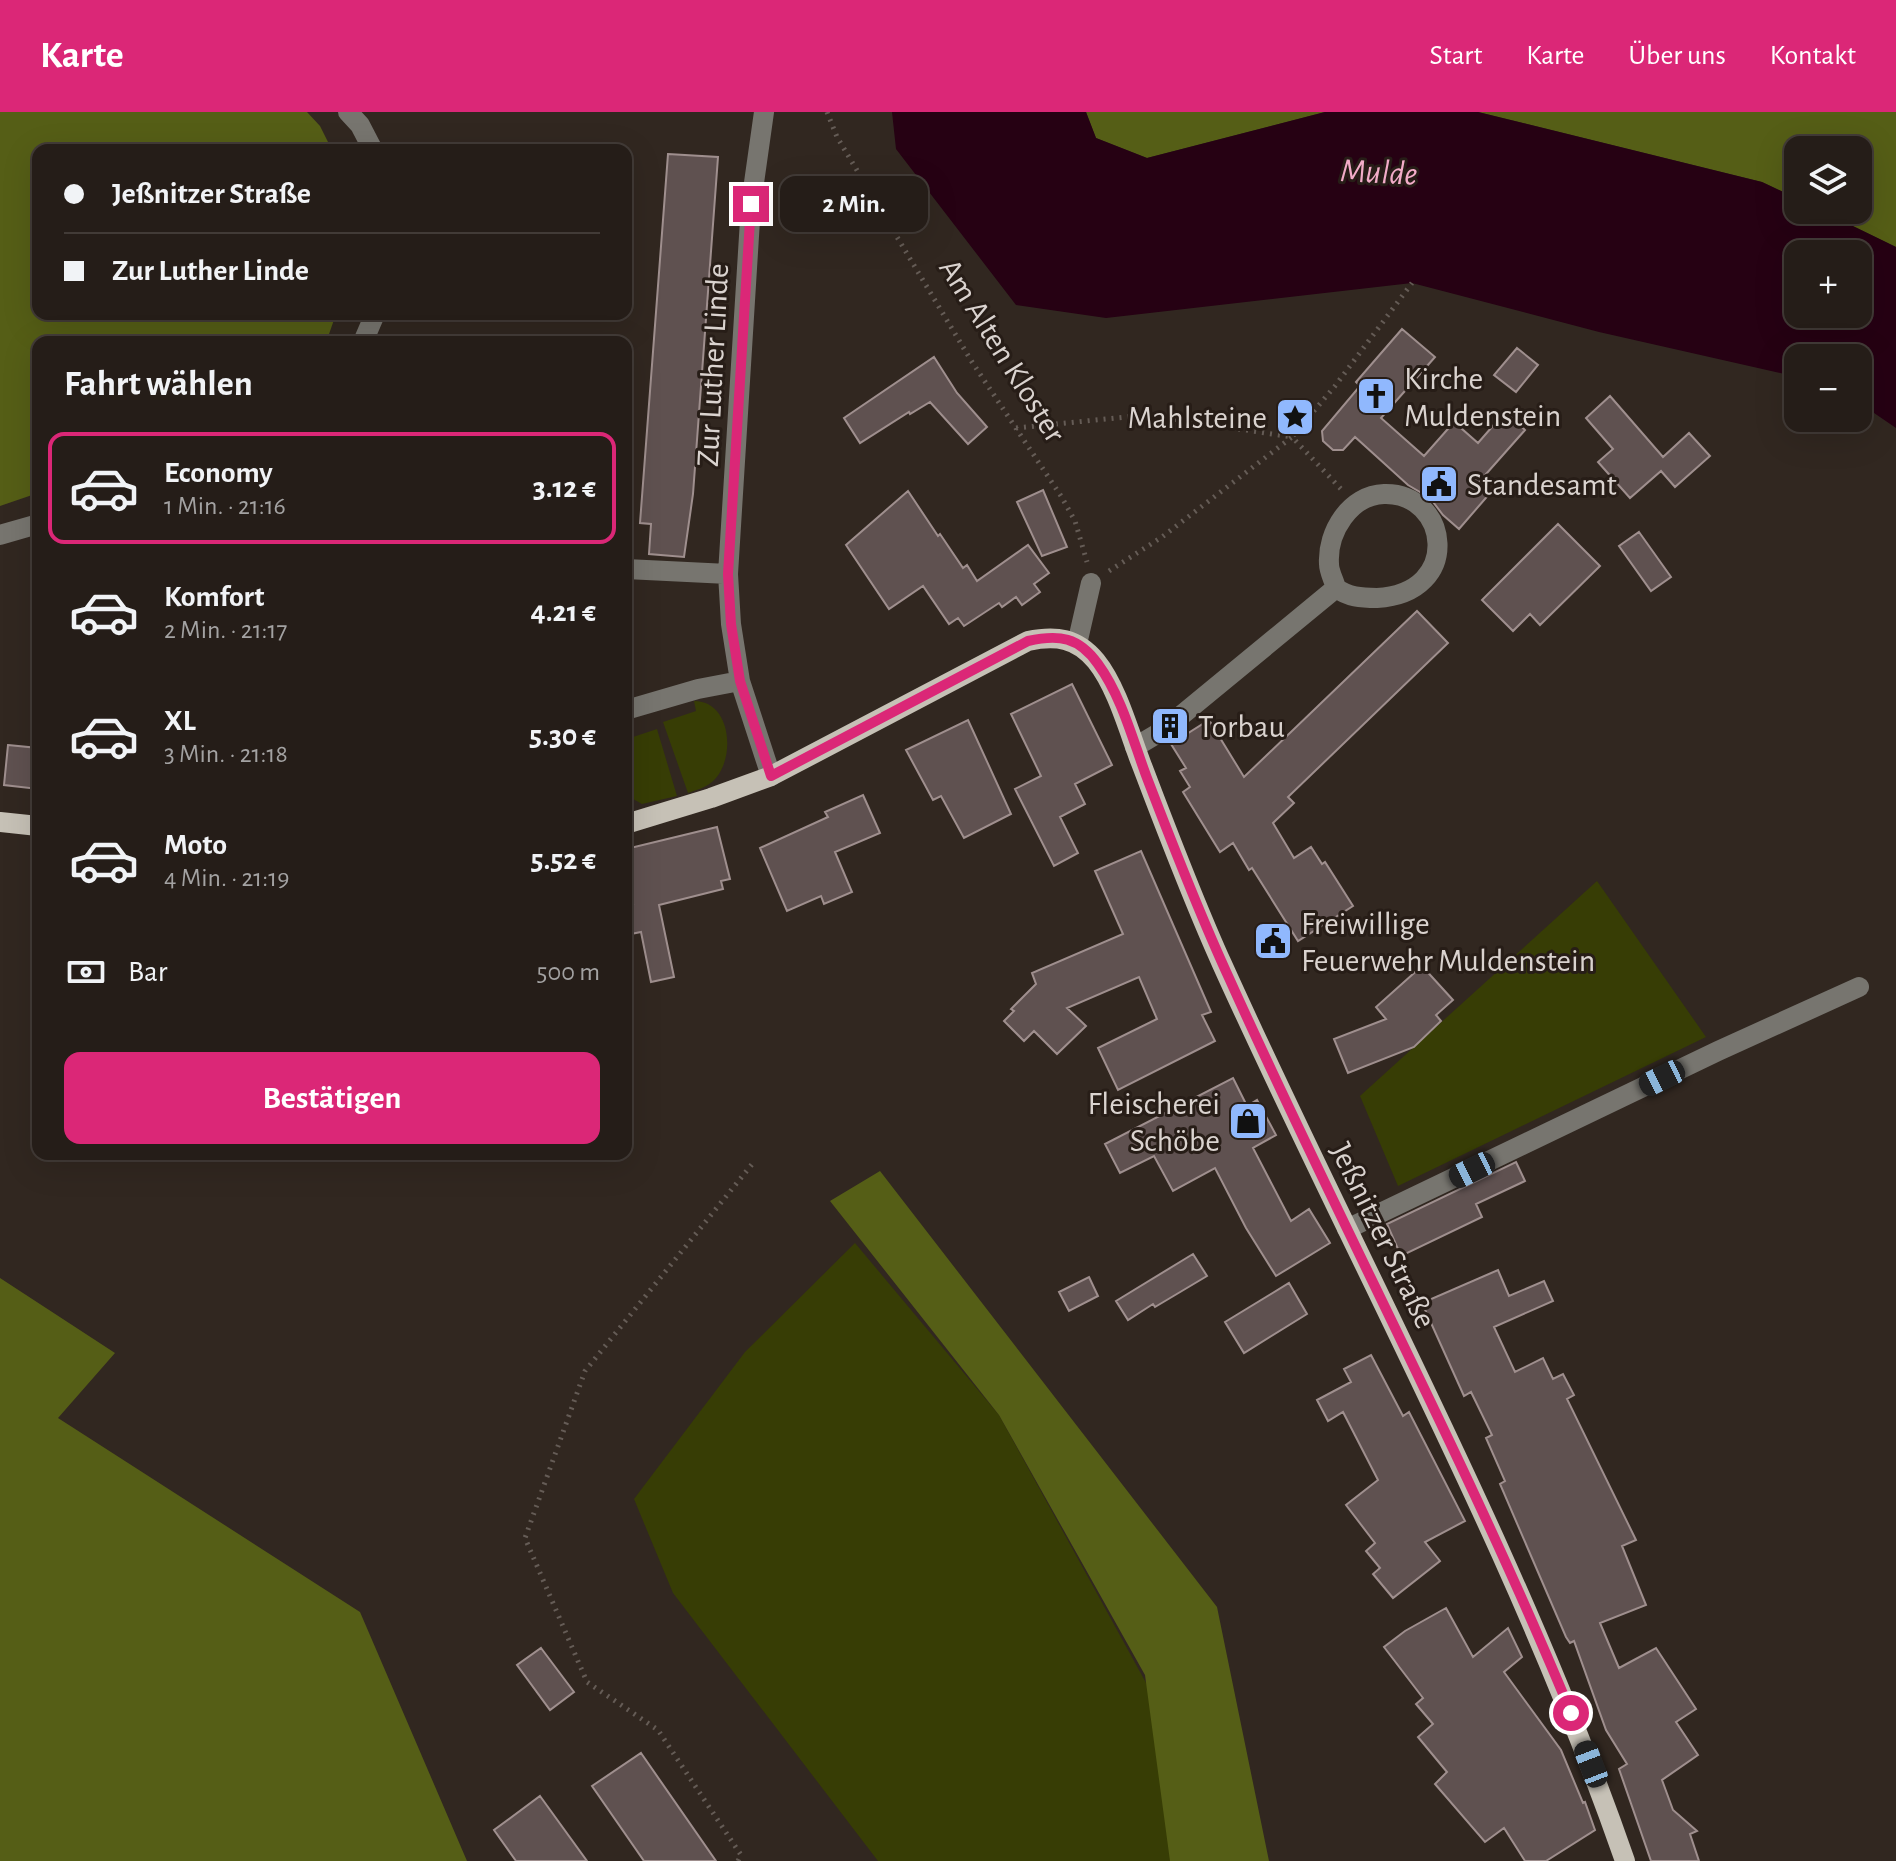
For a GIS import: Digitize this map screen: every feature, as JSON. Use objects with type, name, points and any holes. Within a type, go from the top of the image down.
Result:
[{"type":"main road","points":[[632,822],[771,776],[1028,641],[1058,637],[1077,644]]},
{"type":"main road","name":"Jeßnitzer Straße","points":[[1077,644],[1098,663],[1107,679],[1207,930],[1459,1459],[1578,1730],[1625,1861]]},
{"type":"main road","points":[[0,822],[32,825]]},
{"type":"street","points":[[348,112],[360,125],[370,144]]},
{"type":"street","name":"Zur Luther Linde","points":[[764,112],[751,204],[728,574],[731,624],[740,681],[771,776]]},
{"type":"street","points":[[1385,494],[1401,496],[1416,503],[1428,515],[1438,545],[1436,560],[1429,575],[1417,587],[1404,593],[1363,598],[1345,595],[1336,588],[1329,567],[1332,537],[1355,504],[1385,494]]},
{"type":"street","points":[[0,535],[32,526]]},
{"type":"street","points":[[632,569],[728,574]]},
{"type":"street","points":[[1077,644],[1091,583]]},
{"type":"street","points":[[1135,747],[1170,726],[1336,588]]},
{"type":"street","points":[[632,708],[698,689],[740,681]]},
{"type":"street","points":[[1347,1229],[1859,987]]},
{"type":"path","name":"Am Alten Kloster","points":[[827,112],[845,151],[972,362],[1075,521],[1091,583]]},
{"type":"path","points":[[1091,583],[1162,537],[1292,437],[1412,283]]},
{"type":"path","points":[[1016,428],[1146,415],[1292,437],[1355,504]]},
{"type":"path","points":[[738,1861],[741,1855],[658,1730],[587,1682],[525,1538],[585,1371],[753,1163]]},
{"type":"green space","points":[[0,112],[307,112],[320,126],[329,144],[32,144],[32,320],[334,320],[328,336],[32,336],[32,495],[0,506]]},
{"type":"green space","points":[[1086,112],[1325,112],[1147,158],[1096,138]]},
{"type":"green space","points":[[1478,112],[1896,112],[1896,247],[1849,224],[1872,224],[1872,136],[1784,136],[1784,192],[1762,182]]},
{"type":"green space","points":[[694,701],[707,704],[717,711],[727,734],[727,748],[720,773],[712,782],[688,793],[663,722],[696,711]]},
{"type":"green space","points":[[657,729],[677,796],[642,804],[632,798],[632,737]]},
{"type":"green space","points":[[1597,881],[1706,1037],[1398,1186],[1360,1096]]},
{"type":"green space","points":[[880,1171],[1217,1607],[1269,1861],[1170,1861],[1145,1675],[999,1415],[830,1201]]},
{"type":"green space","points":[[855,1243],[999,1415],[1156,1701],[1176,1861],[878,1861],[673,1593],[634,1499],[745,1352]]},
{"type":"green space","points":[[0,1278],[115,1353],[58,1418],[360,1612],[467,1861],[0,1861]]},
{"type":"water","name":"Mulde","points":[[892,112],[1086,112],[1096,138],[1147,158],[1325,112],[1478,112],[1762,182],[1784,192],[1784,224],[1849,224],[1896,247],[1896,428],[1872,412],[1872,344],[1784,344],[1784,374],[1599,332],[1412,283],[1106,318],[1016,305],[896,149]]},
{"type":"building","points":[[668,154],[718,157],[693,494],[684,557],[649,554],[651,524],[640,523]]},
{"type":"building","points":[[1402,329],[1435,357],[1381,418],[1424,456],[1454,422],[1478,443],[1505,412],[1525,430],[1479,482],[1491,492],[1459,529],[1430,498],[1408,485],[1355,437],[1343,450],[1333,450],[1323,441],[1322,431],[1360,386],[1356,382]]},
{"type":"building","points":[[1517,348],[1538,365],[1516,392],[1494,375]]},
{"type":"building","points":[[934,357],[957,393],[987,427],[968,444],[930,402],[860,443],[844,418]]},
{"type":"building","points":[[1610,396],[1663,457],[1689,433],[1710,456],[1675,487],[1661,471],[1630,498],[1598,462],[1613,449],[1586,418]]},
{"type":"building","points":[[1043,490],[1067,547],[1042,556],[1017,502]]},
{"type":"building","points":[[908,491],[938,536],[940,534],[963,568],[967,565],[977,581],[1028,545],[1049,573],[1034,584],[1040,592],[1022,605],[1016,597],[1002,607],[999,603],[964,626],[958,618],[949,624],[923,586],[889,609],[846,545]]},
{"type":"building","points":[[1558,524],[1600,566],[1540,625],[1530,614],[1513,631],[1482,600]]},
{"type":"building","points":[[1639,532],[1671,577],[1651,591],[1619,546]]},
{"type":"building","points":[[1417,611],[1448,643],[1288,797],[1294,803],[1273,823],[1294,858],[1311,847],[1322,864],[1325,862],[1353,906],[1298,941],[1233,843],[1220,852],[1183,792],[1190,787],[1180,771],[1186,768],[1171,744],[1209,720],[1244,777]]},
{"type":"building","points":[[1072,684],[1112,765],[1075,784],[1085,804],[1060,817],[1078,853],[1054,866],[1015,789],[1041,776],[1011,714]]},
{"type":"building","points":[[968,720],[1011,814],[964,838],[941,796],[933,800],[906,750]]},
{"type":"building","points":[[8,745],[32,747],[32,788],[4,785]]},
{"type":"building","points":[[863,795],[880,833],[835,852],[852,892],[824,904],[821,896],[787,911],[760,848],[828,817],[825,812]]},
{"type":"building","points":[[717,827],[730,879],[721,881],[723,889],[659,905],[674,977],[651,982],[641,932],[632,934],[632,848]]},
{"type":"building","points":[[1141,851],[1211,1012],[1202,1015],[1215,1041],[1118,1090],[1098,1048],[1157,1019],[1139,977],[1067,1008],[1086,1026],[1057,1054],[1034,1031],[1024,1041],[1004,1021],[1014,1011],[1011,1009],[1036,984],[1032,973],[1123,934],[1095,871]]},
{"type":"building","points":[[1422,966],[1453,1000],[1436,1015],[1441,1021],[1414,1047],[1348,1073],[1334,1039],[1386,1019],[1376,1007]]},
{"type":"building","points":[[1233,1078],[1247,1106],[1257,1100],[1276,1135],[1253,1148],[1291,1221],[1309,1209],[1330,1243],[1276,1276],[1246,1228],[1215,1168],[1173,1191],[1154,1156],[1120,1173],[1105,1144]]},
{"type":"building","points":[[1516,1162],[1525,1181],[1476,1204],[1482,1217],[1401,1256],[1387,1224]]},
{"type":"building","points":[[1193,1254],[1207,1276],[1128,1320],[1116,1301]]},
{"type":"building","points":[[1498,1270],[1509,1296],[1544,1281],[1553,1301],[1494,1327],[1515,1372],[1543,1358],[1553,1379],[1563,1374],[1574,1395],[1567,1399],[1636,1540],[1622,1546],[1646,1605],[1600,1623],[1619,1668],[1656,1648],[1696,1709],[1676,1722],[1698,1755],[1662,1780],[1673,1810],[1697,1831],[1690,1834],[1699,1861],[1651,1861],[1619,1769],[1627,1764],[1606,1730],[1574,1641],[1570,1643],[1566,1637],[1500,1484],[1505,1481],[1486,1438],[1492,1435],[1471,1392],[1464,1396],[1422,1303]]},
{"type":"building","points":[[1089,1277],[1098,1296],[1069,1311],[1059,1292]]},
{"type":"building","points":[[1289,1283],[1307,1314],[1244,1353],[1225,1322]]},
{"type":"building","points":[[1371,1355],[1403,1416],[1409,1412],[1465,1521],[1425,1542],[1440,1561],[1393,1598],[1373,1574],[1380,1568],[1366,1551],[1375,1543],[1346,1505],[1378,1480],[1343,1412],[1328,1421],[1317,1400],[1351,1382],[1344,1369]]},
{"type":"building","points":[[1446,1608],[1473,1657],[1508,1628],[1522,1657],[1504,1672],[1561,1750],[1585,1802],[1595,1830],[1546,1861],[1525,1861],[1504,1828],[1485,1842],[1435,1784],[1447,1772],[1418,1737],[1433,1724],[1416,1704],[1423,1698],[1384,1647]]},
{"type":"building","points":[[541,1648],[574,1692],[550,1710],[517,1665]]},
{"type":"building","points":[[641,1753],[716,1861],[644,1861],[592,1786]]},
{"type":"building","points":[[540,1796],[587,1861],[516,1861],[494,1830]]},
{"type":"place","name":"Kirche Muldenstein","points":[[1376,396]]},
{"type":"place","name":"Mahlsteine","points":[[1295,417]]},
{"type":"place","name":"Standesamt","points":[[1439,484]]},
{"type":"place","name":"Torbau","points":[[1170,726]]},
{"type":"place","name":"Freiwillige Feuerwehr Muldenstein","points":[[1273,941]]},
{"type":"place","name":"Fleischerei Schöbe","points":[[1248,1121]]},
{"type":"route","points":[[751,204],[728,574],[731,624],[740,681],[771,776],[1028,641],[1058,637],[1069,640],[1098,663],[1122,714],[1237,998],[1459,1459],[1571,1713]]}]
